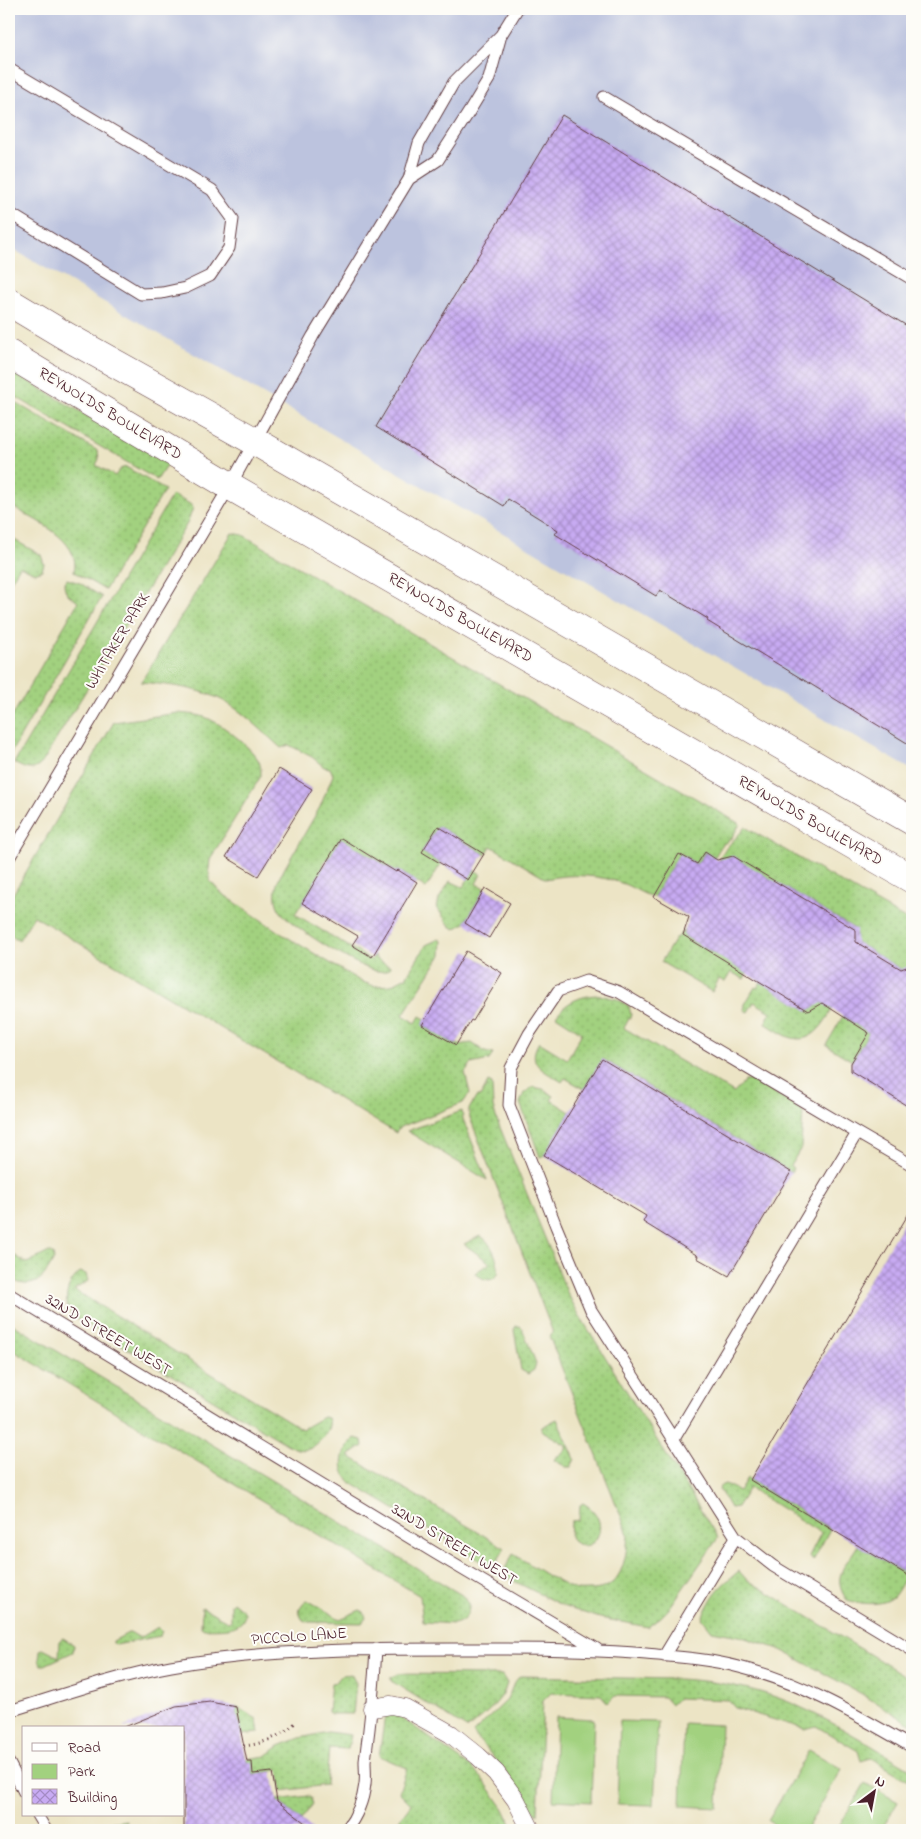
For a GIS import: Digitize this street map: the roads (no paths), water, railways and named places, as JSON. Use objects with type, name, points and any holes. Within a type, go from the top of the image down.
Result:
[{"type":"main road","points":[[9,302],[64,335],[256,442],[912,821]]},
{"type":"main road","name":"REYNOLDS BOULEVARD","points":[[9,354],[230,486],[912,879]]},
{"type":"street","points":[[372,1708],[391,1705],[405,1708],[451,1734],[496,1773],[516,1800],[531,1830]]},
{"type":"lane","points":[[409,179],[419,143],[454,82],[501,35],[517,9]]},
{"type":"lane","points":[[409,179],[438,160],[469,112],[489,79],[501,35]]},
{"type":"lane","points":[[9,69],[212,190],[233,219],[229,248],[210,276],[185,288],[162,293],[141,294],[9,213]]},
{"type":"lane","points":[[604,97],[912,279]]},
{"type":"lane","name":"WHITAKER PARK","points":[[9,858],[256,442],[313,336],[409,179]]},
{"type":"lane","points":[[912,1165],[619,992],[586,982],[558,991],[529,1034],[511,1068],[509,1105],[591,1310],[736,1537],[772,1566],[912,1650]]},
{"type":"lane","points":[[674,1439],[857,1132]]},
{"type":"lane","name":"32ND STREET WEST","points":[[9,1294],[598,1650],[711,1661],[740,1667],[778,1679],[847,1709],[912,1747]]},
{"type":"lane","points":[[664,1656],[736,1537]]},
{"type":"lane","points":[[346,1830],[357,1815],[363,1799],[376,1649]]},
{"type":"lane","name":"PICCOLO LANE","points":[[9,1712],[132,1674],[171,1666],[306,1651],[376,1649],[598,1650]]},
{"type":"lane","points":[[9,1763],[22,1788]]},
{"type":"lane","points":[[38,1816],[46,1830]]}]
